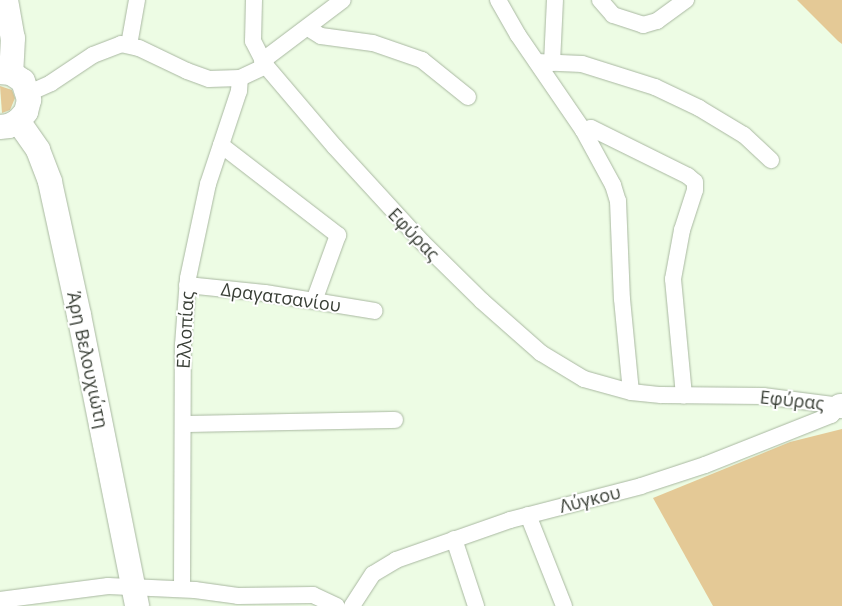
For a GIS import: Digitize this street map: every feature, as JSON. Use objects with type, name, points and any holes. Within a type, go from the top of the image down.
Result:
[{"type":"street","points":[[6,0],[13,38],[6,72],[23,81],[29,93],[26,112],[9,124]]},
{"type":"street","points":[[129,45],[136,0]]},
{"type":"street","name":"Εφύρας","points":[[254,0],[252,41],[264,64],[383,201],[447,268],[511,328],[541,353],[571,373],[600,385],[631,392],[763,396],[841,406]]},
{"type":"street","points":[[29,93],[51,83],[103,50],[121,44],[129,45],[199,76],[221,80],[240,78],[264,64],[343,0]]},
{"type":"street","points":[[498,0],[545,63],[613,185],[618,201],[622,299],[631,392]]},
{"type":"street","points":[[545,63],[555,0]]},
{"type":"street","points":[[600,0],[613,15],[643,24],[657,20],[686,0]]},
{"type":"street","points":[[308,28],[321,36],[373,43],[422,60],[468,97]]},
{"type":"street","points":[[545,63],[582,64],[655,87],[699,108],[744,135],[771,160]]},
{"type":"street","name":"Ελλοπίας","points":[[182,589],[183,345],[187,286],[199,221],[220,145],[238,91],[240,78]]},
{"type":"street","name":"Άρη Βελουχιώτη","points":[[9,124],[38,150],[50,182],[135,597]]},
{"type":"street","points":[[583,130],[591,128],[682,172],[695,182],[695,190],[680,241],[673,279],[684,395]]},
{"type":"street","points":[[220,145],[338,235],[314,301]]},
{"type":"street","name":"Δραγατσανίου","points":[[187,286],[250,291],[375,311]]},
{"type":"street","name":"Λύγκου","points":[[352,606],[366,582],[383,566],[454,539],[528,515],[641,486],[704,465],[831,415],[841,406]]},
{"type":"street","points":[[183,424],[395,420]]},
{"type":"street","points":[[528,515],[564,606]]},
{"type":"street","points":[[454,539],[476,606]]},
{"type":"street","points":[[0,600],[100,586],[135,597],[182,589],[238,596],[312,595],[323,598],[336,606]]},
{"type":"shaded area","points":[[797,0],[842,0],[842,44],[838,41]]},
{"type":"shaded area","points":[[0,86],[12,90],[15,98],[10,110],[2,113]]},
{"type":"shaded area","points":[[842,429],[842,606],[713,606],[653,498],[790,442]]}]
